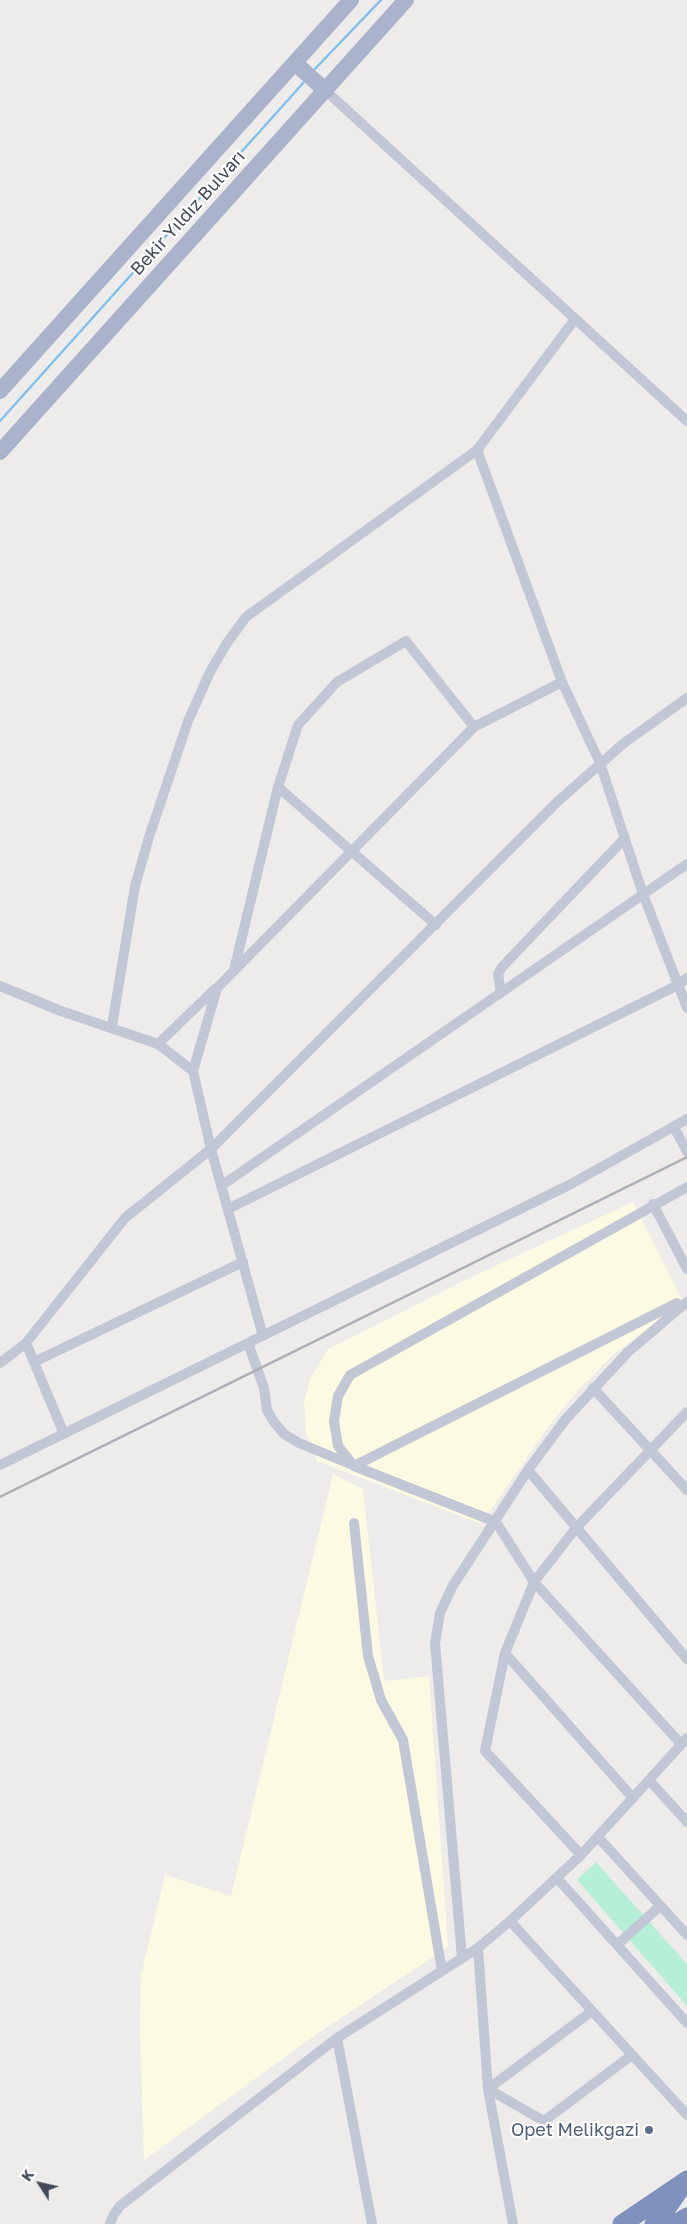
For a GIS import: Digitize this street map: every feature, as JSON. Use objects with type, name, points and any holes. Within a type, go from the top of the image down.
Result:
[{"type":"highway","points":[[622,2224],[687,2180]]},
{"type":"highway","points":[[654,2224],[687,2180]]},
{"type":"highway","points":[[676,2224],[687,2216]]},
{"type":"main road","name":"Bekir Yıldız Bulvarı","points":[[0,452],[310,76],[351,0]]},
{"type":"main road","name":"Bekir Yıldız Bulvarı","points":[[0,391],[310,76],[406,0]]},
{"type":"street","points":[[310,76],[687,421]]},
{"type":"street","points":[[112,1026],[135,886],[149,837],[188,721],[210,672],[227,643],[246,617],[478,450],[575,319]]},
{"type":"street","points":[[478,450],[562,682],[600,764],[643,894],[687,1008]]},
{"type":"street","points":[[233,971],[278,787],[298,725],[336,682],[406,641],[474,727]]},
{"type":"street","points":[[158,1044],[233,971],[474,727],[562,682]]},
{"type":"street","points":[[0,1363],[26,1343],[125,1218],[211,1149],[557,802],[624,743],[687,698]]},
{"type":"street","points":[[278,787],[353,850],[436,925]]},
{"type":"street","points":[[501,992],[498,974],[502,966],[625,838]]},
{"type":"street","points":[[221,1186],[687,864]]},
{"type":"street","points":[[228,1209],[678,985],[687,978]]},
{"type":"street","points":[[0,986],[61,1010],[112,1026],[158,1044],[193,1071]]},
{"type":"street","points":[[216,988],[193,1071],[211,1149],[263,1336]]},
{"type":"street","points":[[0,1465],[571,1184],[687,1119]]},
{"type":"street","points":[[674,1127],[687,1152]]},
{"type":"street","points":[[354,1466],[338,1446],[334,1421],[338,1396],[350,1375],[653,1204],[687,1187]]},
{"type":"street","points":[[653,1204],[687,1269]]},
{"type":"street","points":[[34,1362],[242,1262]]},
{"type":"street","points":[[354,1466],[687,1300]]},
{"type":"street","points":[[462,1958],[436,1633],[440,1613],[448,1595],[528,1470],[565,1420],[639,1341],[687,1300]]},
{"type":"street","points":[[26,1343],[64,1434]]},
{"type":"street","points":[[110,2224],[120,2206],[338,2038],[478,1948],[582,1855],[684,1741],[534,1582],[496,1522],[299,1443],[278,1427],[267,1410],[264,1388],[248,1343]]},
{"type":"street","points":[[593,1388],[687,1490]]},
{"type":"street","points":[[582,1855],[485,1751],[505,1653],[534,1582],[576,1528],[687,1412]]},
{"type":"street","points":[[528,1470],[687,1659]]},
{"type":"street","points":[[354,1523],[368,1656],[381,1700],[402,1740],[442,1971]]},
{"type":"street","points":[[505,1653],[633,1798]]},
{"type":"street","points":[[649,1780],[687,1822]]},
{"type":"street","points":[[598,1837],[687,1936]]},
{"type":"street","points":[[557,1878],[687,2023]]},
{"type":"street","points":[[617,1945],[660,1906]]},
{"type":"street","points":[[510,1921],[687,2115]]},
{"type":"street","points":[[478,1948],[488,2089],[513,2224]]},
{"type":"street","points":[[488,2089],[592,2011]]},
{"type":"street","points":[[338,2038],[372,2224]]},
{"type":"street","points":[[488,2089],[544,2121],[632,2055]]},
{"type":"shaded area","points":[[633,1202],[683,1302],[614,1354],[580,1388],[548,1427],[481,1524],[317,1461],[306,1432],[304,1402],[310,1379],[328,1349],[467,1279]]},
{"type":"shaded area","points":[[333,1474],[363,1489],[384,1681],[429,1676],[448,1947],[311,2038],[144,2160],[140,2028],[141,1976],[165,1875],[231,1896]]},
{"type":"green space","points":[[596,1862],[687,1964],[687,2006],[577,1880]]},
{"type":"waterway","points":[[313,71],[381,0]]},
{"type":"waterway","points":[[0,421],[305,81]]},
{"type":"railway","points":[[0,1497],[687,1157]]},
{"type":"place","name":"Opet Melikgazi","points":[[649,2130]]}]
